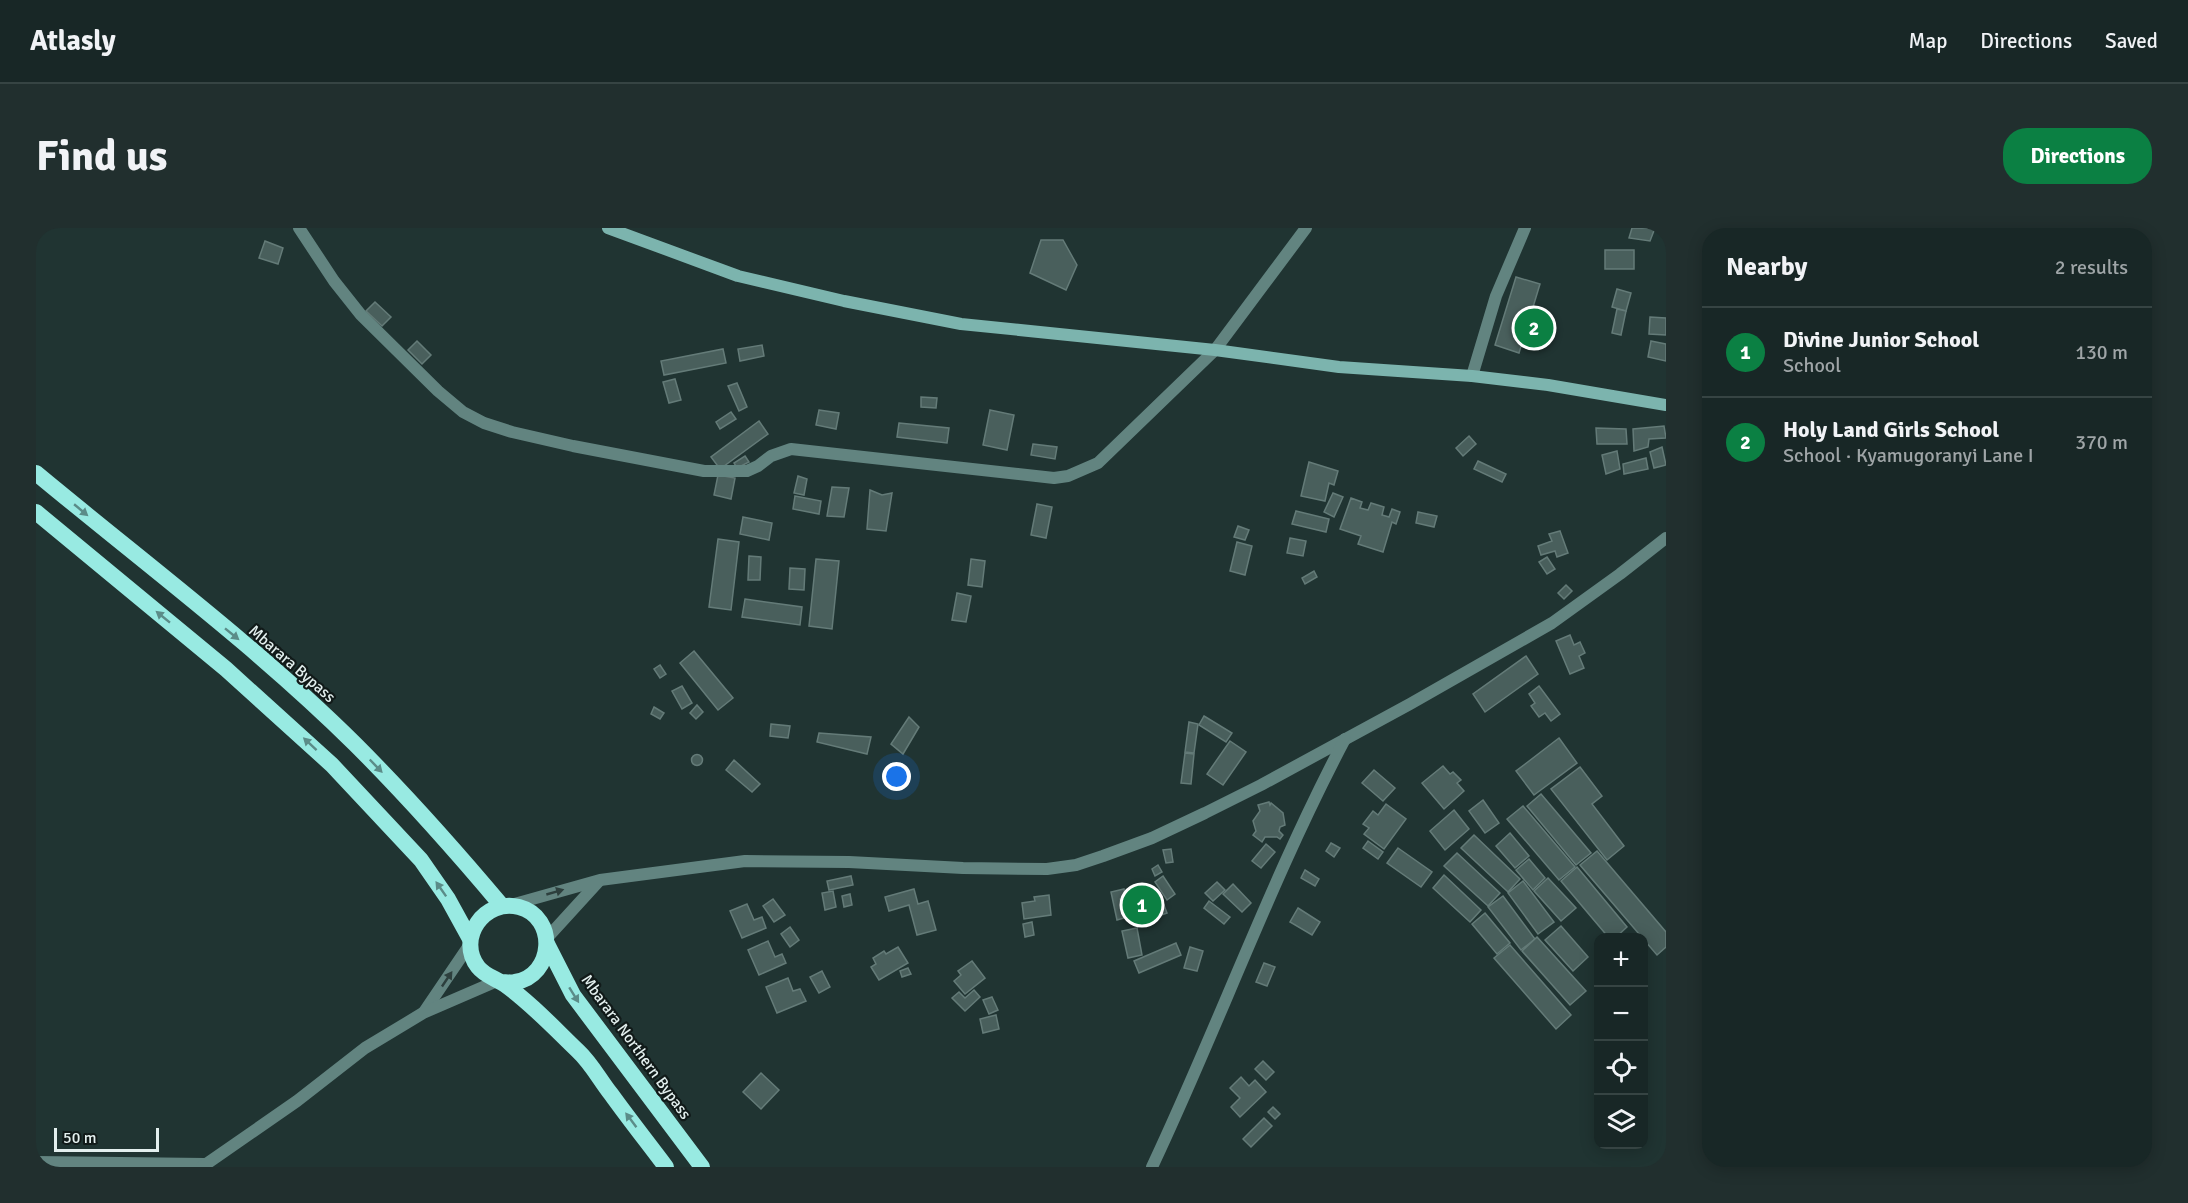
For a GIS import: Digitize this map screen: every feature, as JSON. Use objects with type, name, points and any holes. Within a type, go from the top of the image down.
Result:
[{"type":"highway","name":"Mbarara Bypass","points":[[36,473],[300,693],[354,744],[438,830],[506,905]]},
{"type":"highway","points":[[36,512],[226,669],[332,765],[421,860],[448,899],[470,941],[472,956],[477,967],[531,1006],[581,1054],[666,1167]]},
{"type":"highway","points":[[470,941],[476,924],[487,912],[506,905],[520,907],[530,912],[544,928],[547,941],[545,957],[538,969],[528,978],[515,982],[499,982]]},
{"type":"highway","name":"Mbarara Northern Bypass","points":[[547,941],[573,995],[702,1167]]},
{"type":"main road","points":[[609,228],[738,276],[844,302],[961,324],[1215,350],[1339,367],[1472,376],[1548,385],[1666,405]]},
{"type":"street","points":[[298,228],[334,281],[361,315],[438,391],[463,412],[484,423],[573,446],[704,471],[747,471],[771,456],[791,449],[1054,478],[1068,476],[1098,463],[1215,350],[1306,228]]},
{"type":"street","points":[[1472,376],[1496,296],[1526,228]]},
{"type":"street","points":[[506,905],[600,880],[745,861],[1047,869],[1076,865],[1152,838],[1205,813],[1410,704],[1551,623],[1666,538]]},
{"type":"street","points":[[1152,1167],[1186,1096],[1297,836],[1345,739]]},
{"type":"street","points":[[547,941],[600,880]]},
{"type":"street","points":[[423,1013],[470,941]]},
{"type":"street","points":[[36,1162],[203,1165],[297,1101],[365,1048],[423,1013],[499,982]]},
{"type":"building","points":[[1632,228],[1655,228],[1650,241],[1629,238]]},
{"type":"building","points":[[1041,240],[1063,240],[1077,265],[1066,290],[1030,273]]},
{"type":"building","points":[[265,241],[283,248],[278,264],[259,258]]},
{"type":"building","points":[[1605,250],[1634,250],[1634,269],[1605,269]]},
{"type":"building","points":[[1516,277],[1540,284],[1519,353],[1495,345]]},
{"type":"building","points":[[1617,289],[1631,293],[1626,311],[1612,307]]},
{"type":"building","points":[[375,302],[391,317],[382,326],[366,311]]},
{"type":"building","points":[[1617,309],[1626,311],[1621,335],[1612,333]]},
{"type":"building","points":[[1650,317],[1666,318],[1666,335],[1649,334]]},
{"type":"building","points":[[417,341],[431,355],[422,364],[408,350]]},
{"type":"building","points":[[1651,341],[1666,344],[1666,361],[1648,357]]},
{"type":"building","points":[[762,345],[764,356],[740,361],[738,349]]},
{"type":"building","points":[[723,349],[726,363],[664,375],[661,361]]},
{"type":"building","points":[[675,379],[681,400],[669,403],[663,382]]},
{"type":"building","points":[[737,383],[747,407],[739,411],[728,386]]},
{"type":"building","points":[[921,397],[937,398],[936,408],[921,407]]},
{"type":"building","points":[[819,410],[839,413],[836,429],[816,425]]},
{"type":"building","points":[[990,410],[1014,415],[1007,450],[983,445]]},
{"type":"building","points":[[731,412],[736,419],[720,429],[716,422]]},
{"type":"building","points":[[759,421],[768,434],[720,469],[711,457]]},
{"type":"building","points":[[899,423],[949,428],[947,443],[897,437]]},
{"type":"building","points":[[1664,426],[1666,438],[1649,439],[1648,447],[1634,451],[1633,429]]},
{"type":"building","points":[[1596,428],[1626,429],[1627,444],[1597,444]]},
{"type":"building","points":[[1469,436],[1476,444],[1463,456],[1456,448]]},
{"type":"building","points":[[1033,444],[1057,447],[1055,459],[1031,455]]},
{"type":"building","points":[[1662,447],[1666,465],[1654,468],[1650,452]]},
{"type":"building","points":[[1617,451],[1620,469],[1606,474],[1602,455]]},
{"type":"building","points":[[745,456],[749,462],[737,468],[734,463]]},
{"type":"building","points":[[1646,458],[1648,469],[1624,474],[1623,464]]},
{"type":"building","points":[[1478,461],[1506,474],[1502,482],[1474,469]]},
{"type":"building","points":[[1309,462],[1338,471],[1334,485],[1329,483],[1325,501],[1301,496]]},
{"type":"building","points":[[718,475],[735,478],[731,499],[714,495]]},
{"type":"building","points":[[798,476],[807,479],[804,495],[794,493]]},
{"type":"building","points":[[832,487],[849,488],[844,517],[827,516]]},
{"type":"building","points":[[870,490],[882,495],[892,493],[886,531],[867,529]]},
{"type":"building","points":[[1333,493],[1343,497],[1334,517],[1324,512]]},
{"type":"building","points":[[795,496],[821,501],[819,514],[793,509]]},
{"type":"building","points":[[1351,498],[1362,502],[1360,508],[1368,510],[1371,503],[1384,507],[1382,515],[1389,517],[1392,509],[1400,512],[1396,524],[1392,522],[1383,552],[1358,544],[1361,536],[1340,529]]},
{"type":"building","points":[[1037,504],[1052,507],[1046,538],[1031,535]]},
{"type":"building","points":[[1296,511],[1329,519],[1326,532],[1292,524]]},
{"type":"building","points":[[1418,512],[1437,516],[1434,527],[1416,523]]},
{"type":"building","points":[[743,517],[772,523],[769,540],[740,534]]},
{"type":"building","points":[[1238,526],[1249,530],[1245,540],[1234,537]]},
{"type":"building","points":[[1560,531],[1568,553],[1557,557],[1555,551],[1541,555],[1538,546],[1552,541],[1549,534]]},
{"type":"building","points":[[1290,538],[1306,541],[1303,556],[1287,553]]},
{"type":"building","points":[[718,539],[739,542],[731,610],[709,607]]},
{"type":"building","points":[[1237,542],[1252,546],[1245,575],[1230,571]]},
{"type":"building","points":[[749,556],[761,557],[760,580],[748,580]]},
{"type":"building","points":[[1547,557],[1555,569],[1547,574],[1539,562]]},
{"type":"building","points":[[816,559],[839,561],[832,629],[809,626]]},
{"type":"building","points":[[971,559],[985,561],[982,587],[968,585]]},
{"type":"building","points":[[790,568],[805,569],[804,590],[789,589]]},
{"type":"building","points":[[1314,571],[1317,577],[1305,584],[1302,578]]},
{"type":"building","points":[[1566,585],[1572,591],[1564,599],[1558,593]]},
{"type":"building","points":[[957,593],[971,596],[966,622],[952,620]]},
{"type":"building","points":[[745,599],[802,607],[800,625],[742,617]]},
{"type":"building","points":[[1570,635],[1574,645],[1580,642],[1585,653],[1579,656],[1584,668],[1570,674],[1556,641]]},
{"type":"building","points":[[694,651],[733,698],[718,710],[680,663]]},
{"type":"building","points":[[1526,656],[1538,674],[1485,712],[1473,694]]},
{"type":"building","points":[[660,665],[666,674],[660,678],[654,669]]},
{"type":"building","points":[[682,686],[692,703],[682,709],[672,691]]},
{"type":"building","points":[[1539,686],[1560,714],[1551,721],[1545,713],[1539,717],[1531,706],[1535,703],[1529,694]]},
{"type":"building","points":[[697,705],[703,712],[696,719],[690,713]]},
{"type":"building","points":[[654,707],[664,713],[660,719],[651,714]]},
{"type":"building","points":[[1204,716],[1232,733],[1226,742],[1199,725]]},
{"type":"building","points":[[909,717],[919,727],[903,754],[891,744]]},
{"type":"building","points":[[1189,722],[1198,724],[1194,753],[1185,752]]},
{"type":"building","points":[[771,724],[790,726],[788,738],[770,736]]},
{"type":"building","points":[[819,733],[871,737],[867,754],[817,742]]},
{"type":"building","points":[[1559,738],[1577,763],[1534,795],[1516,771]]},
{"type":"building","points":[[1230,741],[1246,752],[1223,785],[1207,774]]},
{"type":"building","points":[[1185,753],[1194,754],[1191,784],[1181,783]]},
{"type":"building","points":[[697,754],[703,760],[697,766],[691,760]]},
{"type":"building","points":[[734,760],[760,784],[752,792],[726,770]]},
{"type":"building","points":[[1443,766],[1450,774],[1453,772],[1461,780],[1457,783],[1464,791],[1444,809],[1422,783]]},
{"type":"building","points":[[1580,767],[1602,796],[1592,804],[1624,846],[1607,860],[1551,789]]},
{"type":"building","points":[[1374,770],[1395,788],[1383,801],[1362,783]]},
{"type":"building","points":[[1541,794],[1591,853],[1576,865],[1527,806]]},
{"type":"building","points":[[1483,800],[1499,823],[1485,833],[1469,811]]},
{"type":"building","points":[[1269,802],[1283,813],[1285,825],[1280,827],[1279,831],[1283,835],[1280,839],[1265,837],[1262,842],[1253,835],[1256,831],[1253,821],[1260,811],[1258,805]]},
{"type":"building","points":[[1386,804],[1406,819],[1384,849],[1364,834],[1369,828],[1363,824],[1373,811],[1378,815]]},
{"type":"building","points":[[1523,806],[1575,867],[1559,880],[1507,819]]},
{"type":"building","points":[[1454,810],[1469,829],[1445,850],[1430,831]]},
{"type":"building","points":[[1510,833],[1529,856],[1515,868],[1496,846]]},
{"type":"building","points":[[1474,835],[1520,879],[1508,892],[1461,848]]},
{"type":"building","points":[[1368,841],[1383,852],[1378,859],[1363,848]]},
{"type":"building","points":[[1331,843],[1340,848],[1334,857],[1326,851]]},
{"type":"building","points":[[1266,844],[1275,852],[1261,868],[1252,861]]},
{"type":"building","points":[[1398,848],[1432,872],[1421,887],[1387,863]]},
{"type":"building","points":[[1171,849],[1173,862],[1166,863],[1163,850]]},
{"type":"building","points":[[1597,851],[1666,932],[1666,947],[1657,955],[1648,944],[1648,933],[1638,933],[1580,865]]},
{"type":"building","points":[[1457,853],[1500,893],[1488,906],[1444,866]]},
{"type":"building","points":[[1529,859],[1545,878],[1533,890],[1516,870]]},
{"type":"building","points":[[1158,865],[1162,872],[1155,876],[1152,869]]},
{"type":"building","points":[[1577,867],[1627,927],[1620,933],[1605,933],[1561,881]]},
{"type":"building","points":[[1305,870],[1319,879],[1315,886],[1301,878]]},
{"type":"building","points":[[1444,875],[1481,910],[1470,922],[1433,888]]},
{"type":"building","points":[[851,876],[853,885],[829,890],[827,881]]},
{"type":"building","points":[[1163,876],[1175,894],[1167,900],[1155,882]]},
{"type":"building","points":[[1548,878],[1576,908],[1561,921],[1534,891]]},
{"type":"building","points":[[1523,881],[1554,922],[1538,934],[1508,893]]},
{"type":"building","points":[[1217,882],[1225,890],[1213,901],[1205,893]]},
{"type":"building","points":[[1233,884],[1251,903],[1242,912],[1223,894]]},
{"type":"building","points":[[914,889],[918,904],[928,901],[936,930],[917,935],[909,905],[889,911],[885,897]]},
{"type":"building","points":[[1124,889],[1126,898],[1120,899],[1124,918],[1117,920],[1111,892]]},
{"type":"building","points":[[833,891],[836,907],[825,910],[822,893]]},
{"type":"building","points":[[850,894],[852,905],[844,907],[842,896]]},
{"type":"building","points":[[1049,895],[1051,915],[1024,919],[1022,903],[1035,901],[1034,897]]},
{"type":"building","points":[[1160,895],[1167,913],[1136,924],[1130,906]]},
{"type":"building","points":[[1503,896],[1535,939],[1521,950],[1488,907]]},
{"type":"building","points":[[773,899],[785,915],[774,922],[763,906]]},
{"type":"building","points":[[1209,901],[1230,917],[1224,924],[1204,908]]},
{"type":"building","points":[[747,904],[754,920],[762,917],[766,928],[742,938],[730,911]]},
{"type":"building","points":[[1298,908],[1320,922],[1312,935],[1290,922]]},
{"type":"building","points":[[1485,913],[1510,943],[1497,954],[1472,924]]},
{"type":"building","points":[[1032,922],[1034,935],[1025,937],[1023,924]]},
{"type":"building","points":[[1561,926],[1588,957],[1573,971],[1545,940]]},
{"type":"building","points":[[790,927],[799,940],[790,947],[781,934]]},
{"type":"building","points":[[1137,928],[1142,955],[1128,958],[1122,931]]},
{"type":"building","points":[[1537,937],[1586,991],[1570,1005],[1522,951]]},
{"type":"building","points":[[768,941],[775,957],[782,954],[786,963],[759,975],[748,950]]},
{"type":"building","points":[[1176,943],[1181,955],[1139,973],[1134,961]]},
{"type":"building","points":[[1510,945],[1571,1015],[1556,1029],[1494,958]]},
{"type":"building","points":[[898,947],[908,963],[879,980],[871,967],[876,964],[873,958],[884,951],[886,954]]},
{"type":"building","points":[[1190,947],[1203,951],[1197,971],[1184,968]]},
{"type":"building","points":[[972,961],[985,978],[965,994],[954,981],[961,975],[958,971]]},
{"type":"building","points":[[1264,963],[1275,967],[1267,986],[1256,982]]},
{"type":"building","points":[[908,968],[911,974],[902,977],[900,971]]},
{"type":"building","points":[[822,971],[830,987],[819,993],[810,977]]},
{"type":"building","points":[[788,978],[793,991],[800,989],[806,1001],[777,1013],[766,987]]},
{"type":"building","points":[[974,990],[980,997],[965,1011],[952,998],[959,992],[965,998]]},
{"type":"building","points":[[992,997],[998,1010],[989,1014],[983,1000]]},
{"type":"building","points":[[996,1015],[999,1029],[983,1033],[980,1019]]},
{"type":"building","points":[[1263,1061],[1274,1072],[1266,1080],[1255,1069]]},
{"type":"building","points":[[761,1073],[779,1090],[761,1109],[743,1092]]},
{"type":"building","points":[[1241,1077],[1249,1086],[1255,1080],[1266,1092],[1240,1117],[1231,1107],[1240,1098],[1230,1088]]},
{"type":"building","points":[[1273,1107],[1280,1114],[1275,1119],[1268,1112]]},
{"type":"building","points":[[1264,1118],[1272,1126],[1251,1147],[1243,1139]]},
{"type":"place","name":"Holy Land Girls School","points":[[1534,328]]},
{"type":"place","name":"Divine Junior School","points":[[1142,905]]}]
